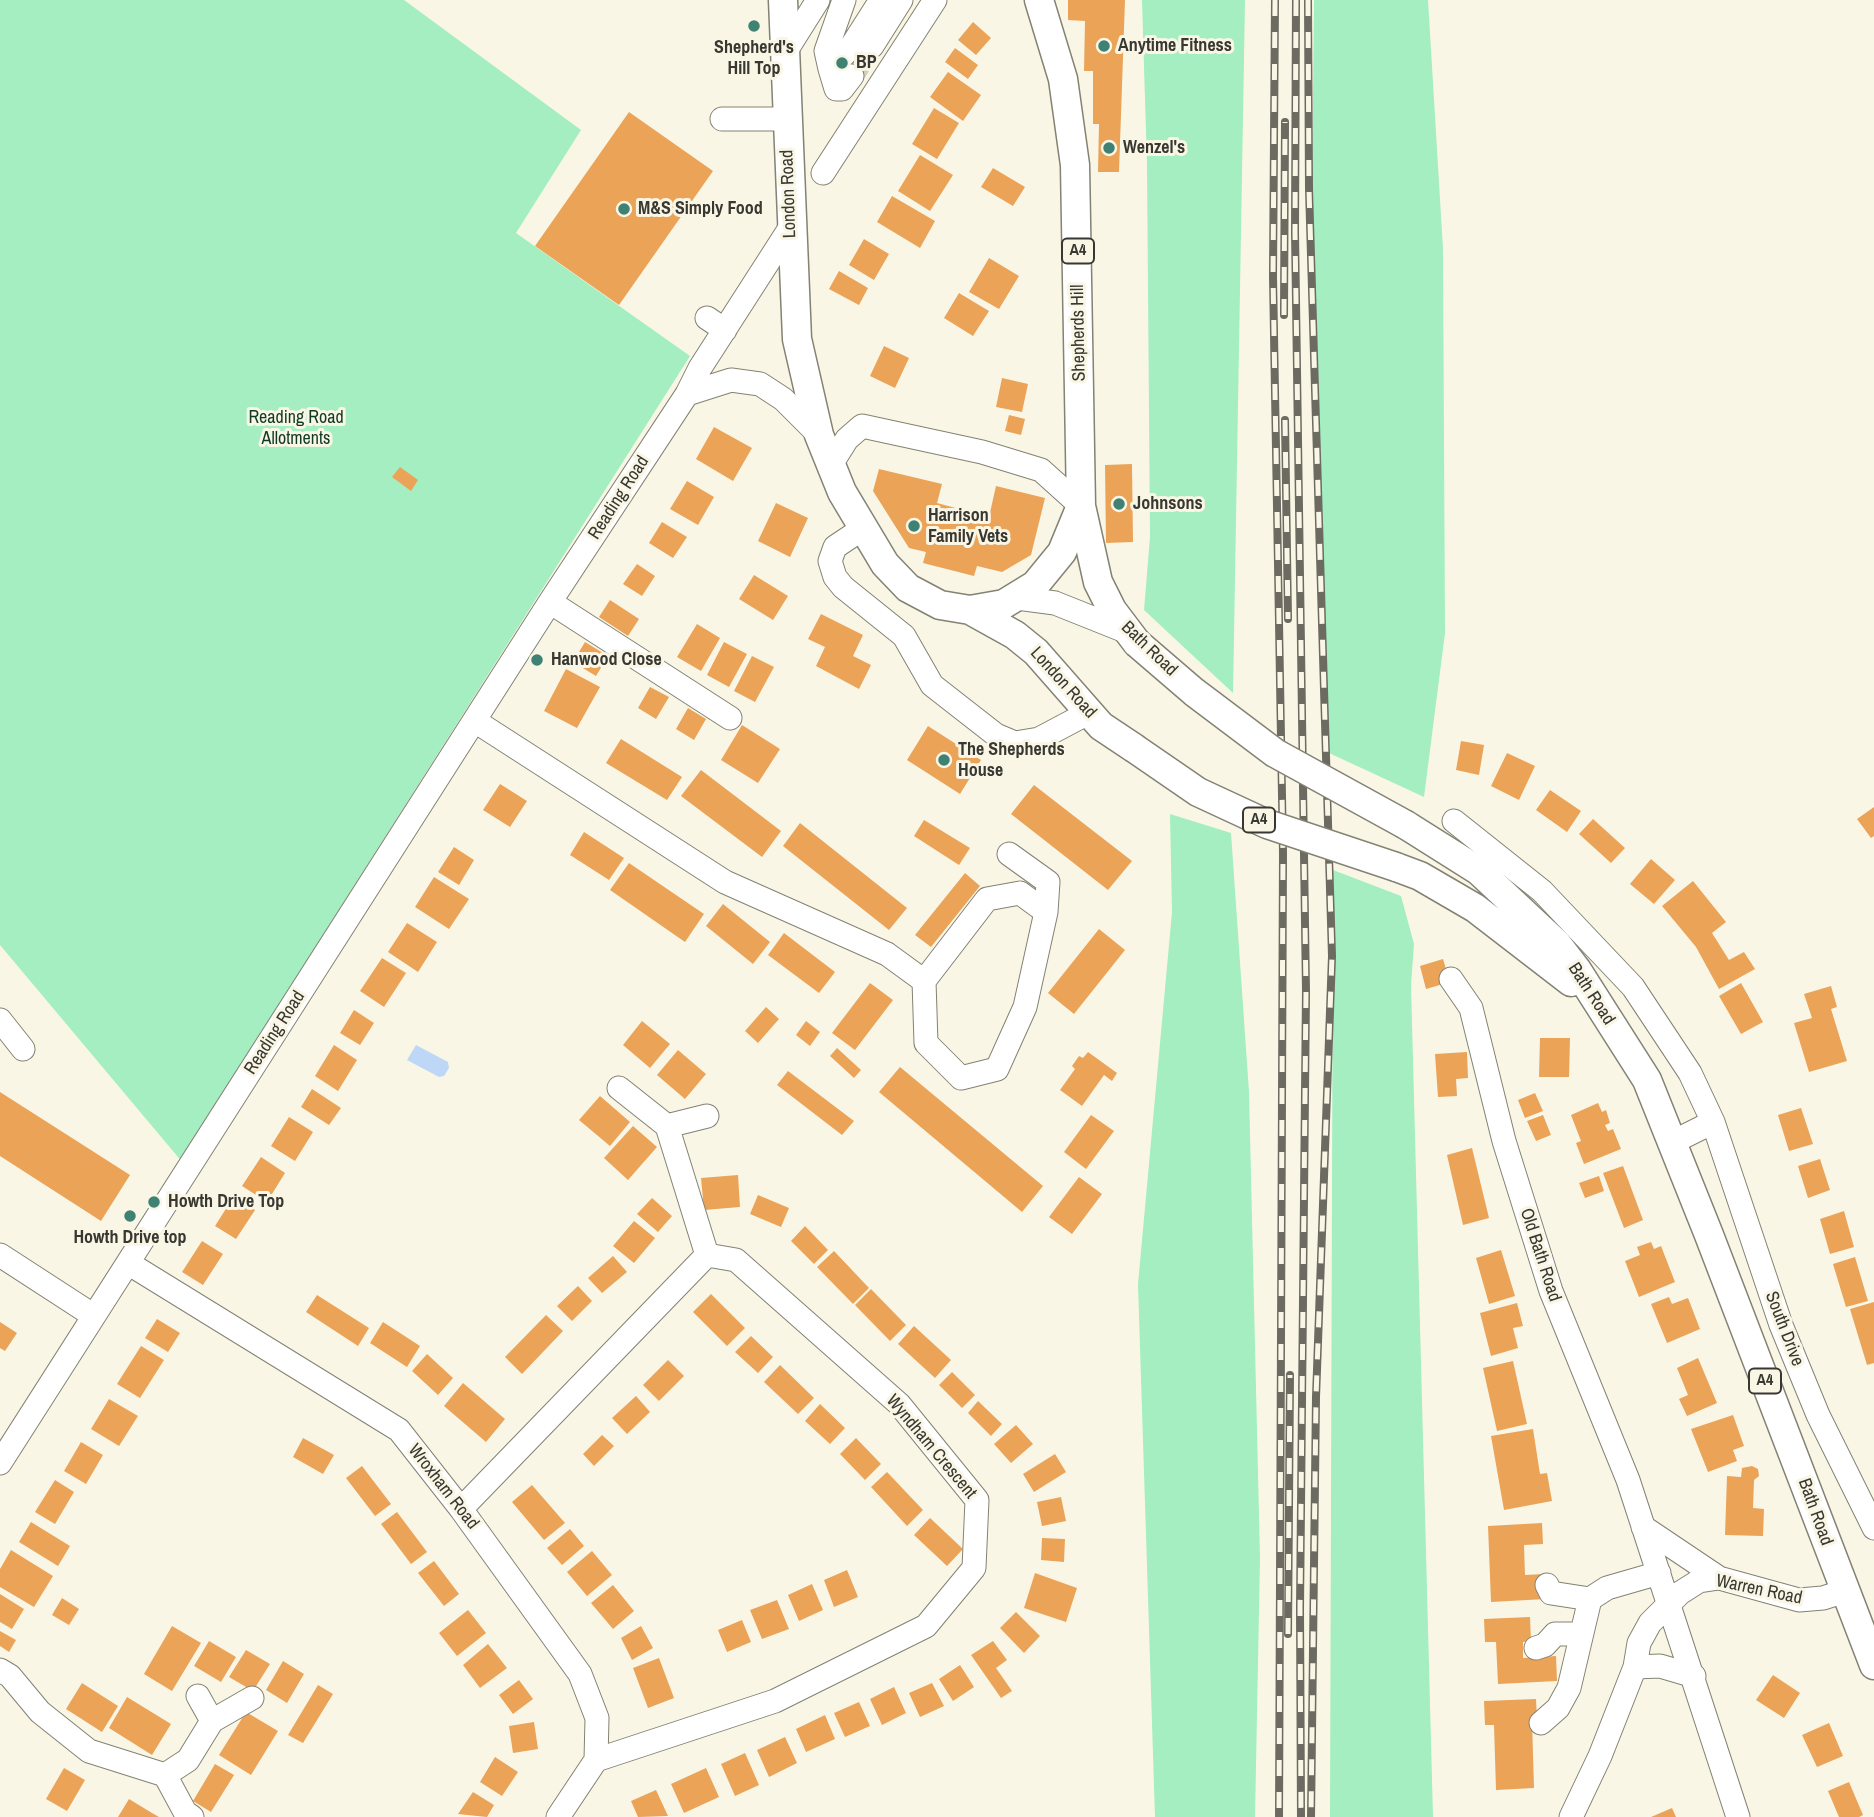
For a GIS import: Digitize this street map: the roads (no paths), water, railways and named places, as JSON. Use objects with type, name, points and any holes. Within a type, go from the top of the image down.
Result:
[{"type":"main road","name":"London Road","points":[[783,0],[796,339],[819,435],[830,466],[862,528],[885,564],[908,588],[940,605],[970,610],[1028,644],[1088,713],[1115,737],[1198,792],[1241,813],[1312,841],[1420,876],[1475,908],[1552,965],[1600,1007]]},
{"type":"main road","name":"Shepherds Hill","points":[[970,610],[1017,598],[1035,585],[1053,565],[1070,537],[1081,506],[1075,165],[1063,79],[1039,0]]},
{"type":"main road","name":"Bath Road","points":[[1081,506],[1098,582],[1131,637],[1194,692],[1275,753],[1406,825],[1479,871],[1535,922],[1577,970],[1647,1080],[1873,1658]]},
{"type":"street","points":[[784,54],[818,0]]},
{"type":"street","points":[[844,0],[826,51],[836,89],[842,89],[852,76]]},
{"type":"street","points":[[830,69],[851,47],[881,0]]},
{"type":"street","points":[[872,46],[901,0]]},
{"type":"street","points":[[823,173],[935,0]]},
{"type":"street","points":[[722,119],[787,119]]},
{"type":"street","name":"Reading Road","points":[[0,1463],[550,602],[687,394],[716,324],[790,228]]},
{"type":"street","points":[[687,394],[731,380],[760,384],[783,399],[819,435]]},
{"type":"street","points":[[830,466],[847,439],[862,426],[982,452],[1041,470],[1081,506]]},
{"type":"street","points":[[862,528],[835,547],[830,561],[835,577],[843,587],[904,636],[932,685],[996,735],[1015,743],[1039,739],[1088,713]]},
{"type":"street","points":[[1017,598],[1055,603],[1131,637]]},
{"type":"street","points":[[550,602],[730,718]]},
{"type":"street","points":[[475,720],[725,882],[887,954],[924,981]]},
{"type":"street","name":"South Drive","points":[[1454,821],[1542,891],[1633,987],[1690,1073],[1713,1122],[1781,1325],[1818,1416],[1874,1528]]},
{"type":"street","points":[[1009,854],[1048,882],[1046,912],[1025,1007],[997,1069],[961,1077],[926,1043],[924,981],[988,899],[1020,892],[1046,912]]},
{"type":"street","name":"Old Bath Road","points":[[1451,979],[1471,1008],[1504,1141],[1551,1291],[1628,1480],[1738,1817]]},
{"type":"street","points":[[0,1020],[23,1049]]},
{"type":"street","points":[[461,1508],[707,1255],[667,1126],[619,1088]]},
{"type":"street","points":[[667,1126],[708,1116]]},
{"type":"street","points":[[1673,1142],[1713,1122]]},
{"type":"street","points":[[0,1255],[94,1316]]},
{"type":"street","name":"Wyndham Crescent","points":[[596,1760],[775,1702],[926,1626],[974,1567],[978,1500],[899,1405],[736,1260],[707,1255]]},
{"type":"street","name":"Wroxham Road","points":[[128,1263],[399,1430],[461,1508],[580,1674],[597,1718],[596,1760]]},
{"type":"street","points":[[1643,1527],[1719,1578]]},
{"type":"street","points":[[1547,1585],[1551,1593],[1590,1599],[1607,1588],[1659,1573]]},
{"type":"street","name":"Warren Road","points":[[1571,1817],[1600,1756],[1635,1667],[1639,1643],[1650,1623],[1670,1606],[1680,1593],[1699,1581],[1719,1578],[1799,1600],[1823,1598],[1845,1591]]},
{"type":"street","points":[[1541,1723],[1558,1707],[1569,1688],[1590,1599]]},
{"type":"street","points":[[1536,1648],[1545,1645],[1555,1634],[1581,1634]]},
{"type":"street","points":[[1635,1667],[1660,1666],[1694,1676]]},
{"type":"street","points":[[0,1670],[10,1676],[40,1712],[89,1751],[165,1775],[185,1812],[192,1817]]},
{"type":"street","points":[[198,1696],[212,1721]]},
{"type":"street","points":[[165,1775],[188,1759],[212,1721],[252,1698]]},
{"type":"street","points":[[558,1817],[596,1760]]},
{"type":"water","points":[[416,1045],[448,1062],[449,1068],[444,1076],[439,1077],[407,1060]]},
{"type":"tunnel","points":[[852,76],[872,46]]},
{"type":"railway","points":[[1275,0],[1273,276],[1283,853],[1279,1817]]},
{"type":"railway","points":[[1296,0],[1295,232],[1306,991],[1300,1608],[1301,1817]]},
{"type":"railway","points":[[1308,0],[1309,189],[1332,956],[1316,1397],[1311,1817]]},
{"type":"railway","points":[[1284,315],[1285,122]]},
{"type":"railway","points":[[1285,420],[1288,619]]},
{"type":"railway","points":[[1288,1634],[1290,1375]]},
{"type":"place","name":"Shepherd's Hill Top","points":[[754,26]]},
{"type":"place","name":"Anytime Fitness","points":[[1104,46]]},
{"type":"place","name":"BP","points":[[842,63]]},
{"type":"place","name":"Wenzel's","points":[[1109,148]]},
{"type":"place","name":"M&S Simply Food","points":[[624,209]]},
{"type":"place","name":"Johnsons","points":[[1119,504]]},
{"type":"place","name":"Harrison Family Vets","points":[[914,526]]},
{"type":"place","name":"Hanwood Close","points":[[537,660]]},
{"type":"place","name":"The Shepherds House","points":[[944,760]]},
{"type":"place","name":"Howth Drive Top","points":[[154,1202]]},
{"type":"place","name":"Howth Drive top","points":[[130,1216]]},
{"type":"park label","name":"Reading Road Allotments","points":[[296,428]]}]
